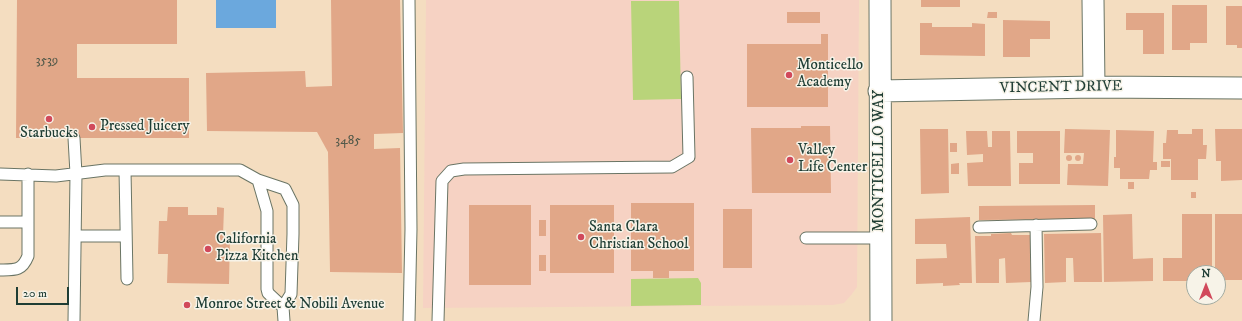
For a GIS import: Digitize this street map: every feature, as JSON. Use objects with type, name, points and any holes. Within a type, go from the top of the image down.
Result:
[{"type":"street","name":"MONTICELLO WAY","points":[[880,0],[879,91],[881,321]]},
{"type":"street","points":[[1093,0],[1094,87]]},
{"type":"street","name":"VINCENT DRIVE","points":[[879,91],[1094,87],[1242,88]]},
{"type":"lane","points":[[409,0],[411,221],[409,321]]},
{"type":"lane","points":[[438,321],[442,181],[451,172],[464,169],[672,167],[689,157],[687,77]]},
{"type":"lane","points":[[74,138],[76,174],[74,321]]},
{"type":"lane","points":[[0,174],[56,176],[105,170],[240,170],[258,180],[285,189],[293,205],[293,234],[291,294],[283,307],[284,321]]},
{"type":"lane","points":[[125,170],[127,279]]},
{"type":"lane","points":[[0,270],[17,269],[23,266],[28,256],[28,174]]},
{"type":"lane","points":[[258,180],[267,211],[267,289],[268,293],[283,307]]},
{"type":"lane","points":[[0,222],[28,222]]},
{"type":"lane","points":[[979,226],[1091,224]]},
{"type":"lane","points":[[1034,321],[1037,287],[1036,225]]},
{"type":"lane","points":[[76,236],[126,236]]},
{"type":"lane","points":[[806,238],[880,238]]},
{"type":"shaded area","points":[[426,0],[859,0],[857,287],[844,303],[833,305],[423,308]]},
{"type":"green space","points":[[631,1],[679,1],[681,99],[633,100]]},
{"type":"green space","points":[[698,278],[701,283],[701,305],[631,306],[631,279]]},
{"type":"water","points":[[216,0],[276,0],[276,28],[216,28]]},
{"type":"building","points":[[17,0],[177,0],[177,44],[77,44],[77,78],[189,78],[189,138],[16,138]]},
{"type":"building","points":[[331,0],[400,0],[403,133],[374,134],[374,149],[400,148],[402,273],[330,272],[328,152],[317,132],[207,131],[206,73],[305,71],[306,87],[332,86]]},
{"type":"building","points":[[921,0],[960,0],[960,7],[921,7]]},
{"type":"building","points":[[1172,5],[1207,5],[1207,43],[1190,43],[1190,50],[1172,50]]},
{"type":"building","points":[[1226,6],[1242,6],[1242,48],[1237,48],[1237,45],[1226,45]]},
{"type":"building","points":[[787,12],[820,12],[820,23],[787,23]]},
{"type":"building","points":[[988,12],[997,12],[997,18],[987,18]]},
{"type":"building","points":[[1126,13],[1164,13],[1164,54],[1143,54],[1143,30],[1126,30]]},
{"type":"building","points":[[1003,20],[1050,21],[1050,39],[1030,39],[1030,57],[1003,57]]},
{"type":"building","points":[[920,23],[932,23],[932,27],[972,27],[972,23],[985,24],[985,56],[920,55]]},
{"type":"building","points":[[821,34],[828,34],[828,107],[747,107],[747,44],[821,44]]},
{"type":"building","points":[[801,126],[830,126],[831,193],[752,193],[751,128],[801,128]]},
{"type":"building","points":[[920,129],[948,129],[949,193],[921,194]]},
{"type":"building","points":[[1065,129],[1110,130],[1108,186],[1067,185],[1068,164],[1083,164],[1084,153],[1064,153]]},
{"type":"building","points":[[1192,129],[1203,129],[1203,145],[1207,145],[1206,159],[1198,159],[1198,180],[1171,180],[1171,159],[1163,159],[1163,143],[1166,143],[1167,130],[1178,130],[1178,134],[1192,134]]},
{"type":"building","points":[[1215,129],[1242,129],[1242,180],[1221,181],[1221,161],[1216,161]]},
{"type":"building","points":[[1116,130],[1154,131],[1153,162],[1157,162],[1157,170],[1150,170],[1149,179],[1120,179],[1120,168],[1114,168],[1114,157],[1116,157]]},
{"type":"building","points":[[966,131],[987,131],[988,147],[992,147],[992,131],[1010,131],[1011,186],[968,186],[967,163],[983,162],[983,154],[967,155]]},
{"type":"building","points":[[1017,131],[1060,131],[1060,184],[1019,184],[1019,163],[1033,163],[1033,153],[1017,153]]},
{"type":"building","points":[[950,143],[957,143],[957,152],[950,152]]},
{"type":"building","points":[[1069,155],[1072,158],[1069,161],[1066,158]]},
{"type":"building","points":[[1078,155],[1081,158],[1078,161],[1075,158]]},
{"type":"building","points":[[1161,161],[1170,161],[1170,167],[1161,167]]},
{"type":"building","points":[[959,163],[959,174],[951,174],[951,164]]},
{"type":"building","points":[[1128,182],[1134,182],[1134,189],[1128,189]]},
{"type":"building","points":[[1191,192],[1196,192],[1196,198],[1191,198]]},
{"type":"building","points":[[631,203],[694,203],[694,271],[669,271],[669,278],[653,278],[653,271],[631,271]]},
{"type":"building","points":[[469,205],[531,205],[531,285],[469,285]]},
{"type":"building","points":[[550,205],[614,205],[614,273],[550,273]]},
{"type":"building","points":[[1095,205],[1095,219],[979,220],[979,206]]},
{"type":"building","points":[[168,207],[188,207],[188,215],[217,215],[217,207],[224,208],[223,236],[230,236],[229,284],[167,283],[168,254],[158,254],[159,221],[167,221]]},
{"type":"building","points":[[723,209],[752,209],[752,268],[723,268]]},
{"type":"building","points":[[1132,214],[1133,259],[1153,258],[1153,281],[1104,282],[1103,215]]},
{"type":"building","points":[[1182,214],[1212,214],[1212,265],[1186,265],[1186,281],[1163,281],[1163,258],[1182,258]]},
{"type":"building","points":[[1215,214],[1242,214],[1242,280],[1226,280],[1226,265],[1215,265]]},
{"type":"building","points":[[970,217],[972,283],[959,283],[960,285],[943,286],[943,283],[916,284],[916,259],[947,258],[946,244],[915,244],[915,219]]},
{"type":"building","points":[[539,220],[546,220],[546,236],[539,236]]},
{"type":"building","points":[[1011,233],[1012,235],[1030,235],[1031,282],[1006,283],[1005,258],[999,259],[999,283],[976,283],[975,236],[991,236],[991,234]]},
{"type":"building","points":[[1101,233],[1102,282],[1074,282],[1073,258],[1066,258],[1066,282],[1045,283],[1044,234]]},
{"type":"building","points":[[539,255],[546,255],[546,271],[539,271]]},
{"type":"place","name":"Monticello Academy","points":[[789,75]]},
{"type":"place","name":"Starbucks","points":[[49,119]]},
{"type":"place","name":"Pressed Juicery","points":[[92,127]]},
{"type":"place","name":"Valley Life Center","points":[[790,160]]},
{"type":"place","name":"Santa Clara Christian School","points":[[581,237]]},
{"type":"place","name":"California Pizza Kitchen","points":[[208,249]]},
{"type":"place","name":"Monroe Street & Nobili Avenue","points":[[187,305]]}]
